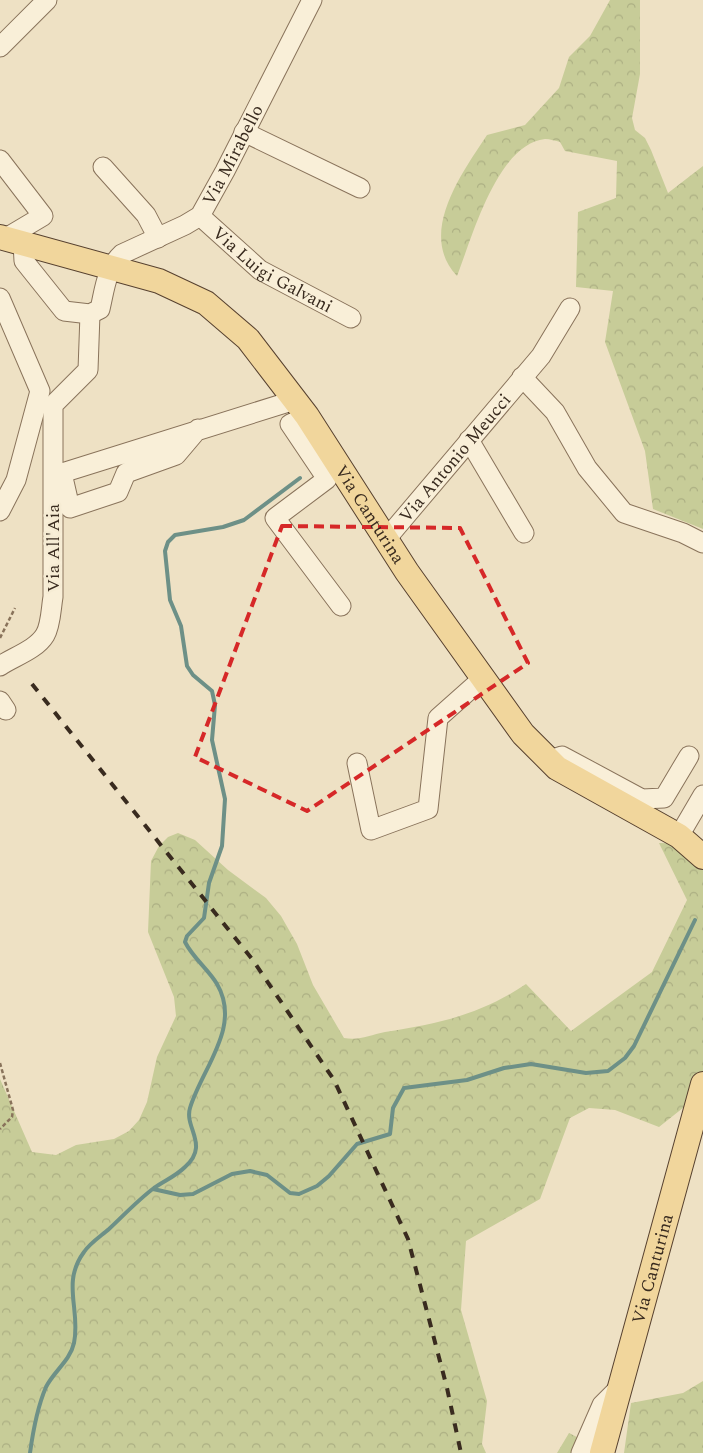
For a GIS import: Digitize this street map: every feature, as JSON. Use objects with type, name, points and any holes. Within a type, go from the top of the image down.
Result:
[{"type":"main road","name":"Via Canturina","points":[[10,239],[159,281],[206,303],[248,339],[301,408],[387,538],[407,572],[523,734],[557,768],[679,836],[703,857]]},
{"type":"main road","name":"Via Canturina","points":[[602,1453],[703,1084]]},
{"type":"street","points":[[0,47],[46,0]]},
{"type":"street","name":"Via Mirabello","points":[[110,267],[122,254],[200,216],[312,0]]},
{"type":"street","points":[[244,132],[360,188]]},
{"type":"street","points":[[0,160],[43,216],[10,239],[24,261],[64,311],[90,314],[100,309],[110,267]]},
{"type":"street","points":[[103,167],[146,216],[158,238]]},
{"type":"street","name":"Via Luigi Galvani","points":[[200,216],[260,270],[351,318]]},
{"type":"street","points":[[0,298],[40,391],[16,480],[0,511]]},
{"type":"street","name":"Via Antonio Meucci","points":[[387,538],[541,356],[570,308]]},
{"type":"street","name":"Via All'Aia","points":[[0,666],[31,647],[44,635],[50,618],[53,597],[53,405],[88,370],[90,314]]},
{"type":"street","name":"Via Antonio Meucci","points":[[522,377],[555,412],[587,468],[624,513],[683,533],[703,543]]},
{"type":"street","points":[[198,429],[176,455],[126,473],[118,492],[70,508],[62,472],[198,429],[301,408]]},
{"type":"street","points":[[301,408],[290,424],[327,479],[275,518],[341,606]]},
{"type":"street","points":[[469,440],[524,533]]},
{"type":"street","points":[[357,762],[371,830],[428,810],[438,718],[483,678]]},
{"type":"street","points":[[550,760],[562,756],[642,799],[664,798],[689,756]]},
{"type":"street","points":[[679,836],[703,795]]},
{"type":"street","points":[[582,1453],[602,1405],[620,1387]]},
{"type":"path","points":[[0,638],[15,608]]},
{"type":"path","points":[[0,1063],[13,1110],[12,1118],[0,1128]]},
{"type":"highlighted area","points":[[282,526],[460,528],[528,663],[307,811],[195,757]]},
{"type":"green space","points":[[610,0],[640,0],[640,74],[632,118],[635,130],[645,138],[651,150],[668,193],[703,166],[703,529],[653,509],[645,451],[605,342],[613,291],[576,287],[578,212],[616,198],[617,161],[565,151],[560,142],[551,140],[545,139],[528,145],[513,157],[489,195],[457,276],[446,259],[441,242],[442,223],[456,185],[487,135],[525,125],[559,88],[569,57],[590,36]]},
{"type":"green space","points":[[178,833],[195,840],[228,870],[266,898],[281,916],[297,944],[313,985],[344,1038],[349,1039],[459,1016],[493,1003],[526,984],[571,1031],[652,972],[687,900],[659,843],[703,844],[703,1092],[659,1127],[615,1110],[589,1108],[570,1118],[540,1199],[466,1241],[461,1310],[487,1401],[482,1444],[486,1453],[0,1453],[0,1079],[32,1152],[56,1155],[76,1145],[114,1139],[129,1131],[139,1120],[147,1102],[157,1057],[176,1016],[174,997],[148,932],[151,861],[159,846],[168,837]]},
{"type":"green space","points":[[703,1381],[703,1453],[624,1453],[631,1403],[683,1393]]},
{"type":"green space","points":[[569,1433],[608,1453],[557,1453]]},
{"type":"waterway","points":[[30,1453],[40,1403],[46,1387],[69,1355],[74,1343],[73,1286],[77,1263],[92,1243],[148,1193],[178,1173],[192,1159],[196,1144],[190,1123],[190,1108],[223,1032],[224,1000],[217,984],[185,942],[187,936],[204,918],[209,883],[222,846],[225,799],[212,740],[215,705],[212,691],[193,675],[187,666],[181,626],[170,600],[165,551],[168,542],[175,535],[223,527],[244,520],[300,478]]},
{"type":"waterway","points":[[153,1189],[180,1195],[193,1194],[232,1174],[250,1171],[267,1175],[290,1193],[299,1194],[317,1186],[329,1176],[357,1144],[390,1134],[393,1108],[404,1088],[467,1080],[504,1068],[531,1064],[586,1073],[608,1071],[625,1058],[634,1046],[695,920]]},
{"type":"railway","points":[[32,684],[252,959],[334,1080],[408,1239],[447,1388],[461,1453]]}]
